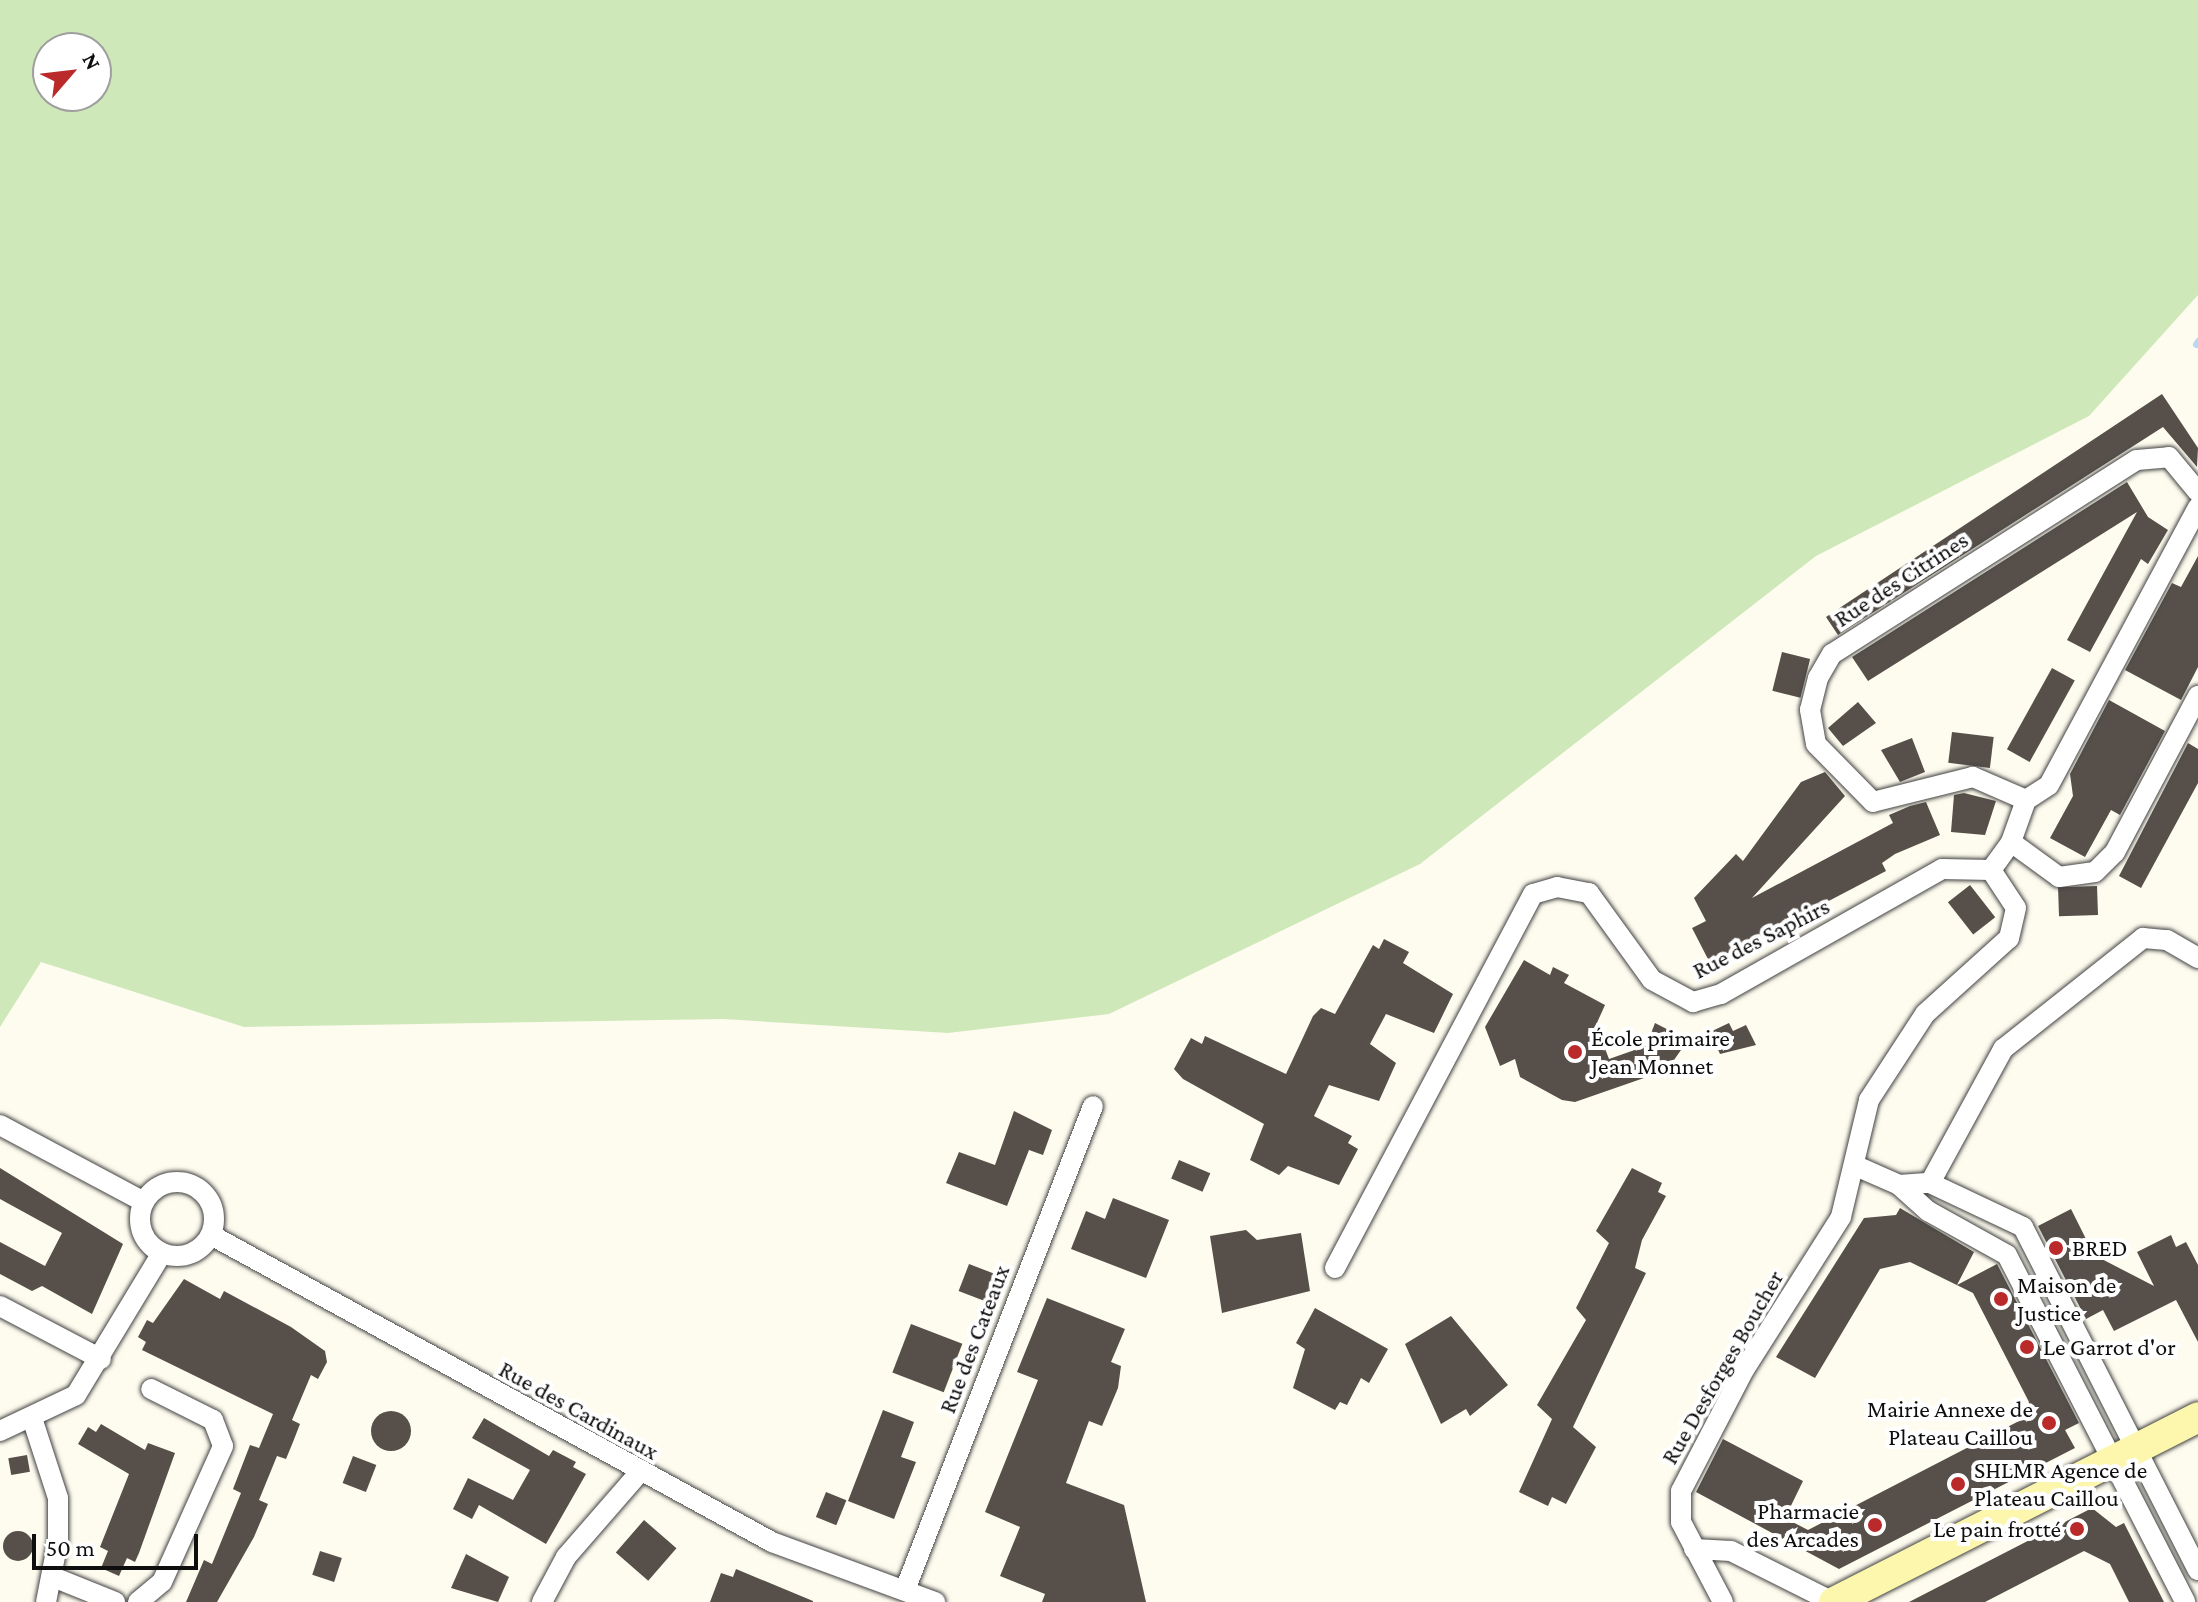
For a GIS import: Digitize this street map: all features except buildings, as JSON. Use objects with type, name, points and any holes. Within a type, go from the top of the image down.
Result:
[{"type":"main road","points":[[1834,1602],[2198,1417]]},
{"type":"street","name":"Rue des Citrines","points":[[2026,800],[1973,777],[1873,802],[1816,744],[1810,710],[1818,678],[1832,654],[2137,460],[2169,457],[2198,492]]},
{"type":"street","points":[[1991,870],[2011,842],[2026,800],[2049,785],[2198,507]]},
{"type":"street","points":[[2011,842],[2059,877],[2095,872],[2115,852],[2198,696]]},
{"type":"street","name":"Rue des Saphirs","points":[[1335,1268],[1533,894],[1557,887],[1589,893],[1652,980],[1693,1002],[1721,994],[1942,869],[1991,870]]},
{"type":"street","name":"Rue Desforges Boucher","points":[[1723,1602],[1681,1522],[1681,1491],[1745,1368],[1841,1217],[1856,1166],[1869,1100],[1925,1014],[2009,938],[2016,908],[1991,870]]},
{"type":"street","points":[[1930,1183],[2003,1049],[2143,938],[2167,940],[2198,958]]},
{"type":"street","name":"Rue des Cateaux","points":[[905,1590],[1093,1106]]},
{"type":"street","points":[[0,1125],[144,1202]]},
{"type":"street","points":[[1856,1166],[1899,1185],[1928,1211],[1997,1247],[2198,1570]]},
{"type":"street","points":[[1899,1185],[1930,1183],[2023,1227],[2185,1602]]},
{"type":"street","points":[[189,1184],[212,1206],[211,1235],[190,1254],[162,1253],[140,1221],[144,1202],[158,1187],[189,1184]]},
{"type":"street","points":[[1997,1247],[2023,1227]]},
{"type":"street","name":"Rue des Cardinaux","points":[[211,1235],[639,1473],[772,1542],[935,1602]]},
{"type":"street","points":[[0,1431],[33,1421],[76,1395],[101,1359],[162,1253]]},
{"type":"street","points":[[0,1306],[101,1359]]},
{"type":"street","points":[[138,1602],[162,1582],[223,1446],[213,1420],[151,1389]]},
{"type":"street","points":[[33,1421],[58,1498],[53,1577],[46,1602]]},
{"type":"street","points":[[542,1602],[566,1557],[639,1473]]},
{"type":"street","points":[[1694,1549],[1731,1551],[1834,1602]]},
{"type":"street","points":[[53,1577],[115,1602]]},
{"type":"green space","points":[[0,0],[2198,0],[2198,295],[2089,416],[1816,556],[1420,864],[1109,1014],[948,1033],[723,1019],[244,1027],[41,962],[0,1027]]},
{"type":"place","name":"École primaire Jean Monnet","points":[[1575,1052]]},
{"type":"place","name":"BRED","points":[[2056,1248]]},
{"type":"place","name":"Maison de Justice","points":[[2001,1299]]},
{"type":"place","name":"Le Garrot d'or","points":[[2027,1347]]},
{"type":"place","name":"Mairie Annexe de Plateau Caillou","points":[[2049,1423]]},
{"type":"place","name":"SHLMR Agence de Plateau Caillou","points":[[1958,1484]]},
{"type":"place","name":"Pharmacie des Arcades","points":[[1875,1525]]},
{"type":"place","name":"Le pain frotté","points":[[2077,1529]]}]
